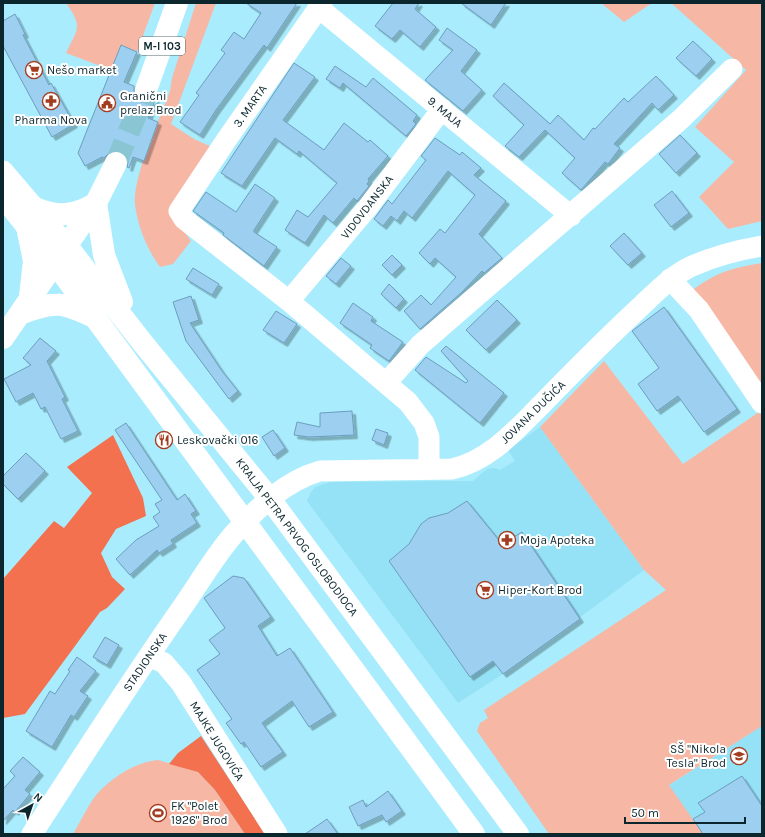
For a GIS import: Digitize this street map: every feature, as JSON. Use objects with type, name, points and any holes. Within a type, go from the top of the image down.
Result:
[{"type":"main road","name":"M-I 103","points":[[146,90],[178,3]]},
{"type":"main road","points":[[3,338],[96,203],[116,163]]},
{"type":"main road","points":[[20,314],[32,293],[34,277],[30,217],[45,213],[65,215],[87,209],[96,203]]},
{"type":"main road","points":[[96,203],[104,254],[113,283],[142,342]]},
{"type":"main road","points":[[61,255],[98,319],[474,834]]},
{"type":"main road","name":"KRALJA PETRA PRVOG OSLOBODIOCA","points":[[61,255],[142,342],[270,499],[518,834]]},
{"type":"main road","points":[[20,314],[50,304],[75,308],[98,319]]},
{"type":"street","name":"9. MAJA","points":[[321,5],[442,109],[571,216]]},
{"type":"street","name":"3. MARTA","points":[[289,301],[184,219],[179,211],[227,139],[321,5]]},
{"type":"street","points":[[386,383],[420,345],[682,119],[732,69]]},
{"type":"street","name":"VIDOVDANSKA","points":[[289,301],[368,207],[442,109]]},
{"type":"street","points":[[3,171],[30,217],[61,255]]},
{"type":"street","points":[[3,198],[30,217]]},
{"type":"street","name":"JOVANA DUČIĆA","points":[[270,499],[308,474],[320,471],[452,469],[466,466],[494,450],[520,427],[619,327],[670,279],[692,266],[725,254],[762,246]]},
{"type":"street","points":[[670,279],[699,310],[762,403]]},
{"type":"street","points":[[289,301],[408,402],[424,423],[429,437],[429,469]]},
{"type":"street","name":"STADIONSKA","points":[[32,834],[148,656],[232,536],[270,499]]},
{"type":"street","name":"MAJKE JUGOVIĆA","points":[[148,656],[164,663],[181,683],[276,834]]},
{"type":"shaded area","points":[[66,3],[155,3],[137,52],[121,46],[111,70],[66,53],[76,33],[77,23]]},
{"type":"shaded area","points":[[196,3],[216,3],[171,124],[194,139],[214,148],[175,219],[191,241],[173,264],[160,267],[151,253],[141,230],[136,213],[135,193],[142,164],[170,91],[172,78]]},
{"type":"shaded area","points":[[601,3],[652,3],[624,22]]},
{"type":"shaded area","points":[[671,3],[762,3],[762,221],[728,229],[699,197],[734,162],[695,127],[746,70]]},
{"type":"shaded area","points":[[762,263],[762,388],[691,291],[717,275],[741,267]]},
{"type":"shaded area","points":[[604,361],[683,464],[762,410],[762,726],[669,785],[703,834],[549,834],[477,731],[480,723],[488,718],[484,710],[666,590],[644,570],[540,427]]},
{"type":"shaded area","points":[[540,427],[644,570],[503,674],[458,703],[307,501],[315,487],[330,482],[473,481],[487,469],[495,468],[500,470],[515,461],[508,450]]},
{"type":"shaded area","points":[[113,435],[143,498],[146,516],[116,529],[101,553],[112,577],[125,589],[107,608],[100,612],[25,714],[3,718],[3,579],[54,521],[64,528],[92,493],[67,467]]},
{"type":"shaded area","name":"SŠ \"Nikola Tesla\" Brod","points":[[762,726],[762,834],[596,834],[618,818]]},
{"type":"shaded area","points":[[201,736],[265,834],[245,834],[215,790],[198,772],[169,764],[178,753]]},
{"type":"shaded area","name":"FK \"Polet 1926\" Brod","points":[[158,760],[198,772],[215,790],[245,834],[73,834],[94,798],[103,788],[125,771],[150,761]]},
{"type":"building","points":[[246,3],[297,3],[267,48],[264,45],[216,110],[200,135],[180,122],[199,95],[196,93],[225,53],[221,50],[234,32],[244,39],[261,13]]},
{"type":"building","points":[[393,3],[419,3],[415,9],[436,27],[420,47],[400,30],[392,39],[375,26]]},
{"type":"building","points":[[461,3],[506,3],[491,25]]},
{"type":"building","points":[[15,14],[25,34],[23,35],[49,85],[51,83],[74,124],[52,137],[3,46],[3,21]]},
{"type":"building","points":[[447,28],[477,50],[461,71],[482,90],[463,111],[425,80],[453,50],[439,40]]},
{"type":"building","points":[[693,41],[712,59],[696,76],[676,58]]},
{"type":"building","points":[[121,45],[137,52],[124,82],[134,86],[134,93],[141,102],[149,102],[154,100],[157,95],[148,118],[158,122],[144,161],[133,157],[129,168],[127,167],[128,162],[126,156],[121,152],[115,151],[109,153],[104,158],[102,157],[85,166],[78,153]]},
{"type":"building","points":[[294,63],[315,77],[283,120],[324,150],[344,123],[368,142],[370,140],[388,156],[368,179],[369,181],[367,184],[369,186],[357,201],[354,198],[333,223],[324,215],[305,243],[285,230],[297,210],[308,217],[337,183],[299,151],[297,154],[275,138],[242,186],[221,173]]},
{"type":"building","points":[[335,66],[366,87],[373,78],[417,115],[413,121],[416,124],[406,136],[343,83],[340,88],[326,79]]},
{"type":"building","points":[[656,76],[674,95],[658,110],[652,103],[614,144],[620,148],[608,164],[605,162],[581,190],[562,173],[575,158],[545,130],[519,157],[505,146],[524,125],[493,96],[504,83],[550,124],[558,115],[584,140],[593,128],[595,129],[624,98],[628,102]]},
{"type":"building","points":[[680,135],[697,153],[676,173],[659,154]]},
{"type":"building","points":[[435,138],[460,155],[462,152],[481,168],[474,175],[506,201],[479,234],[502,258],[484,273],[482,271],[462,292],[420,329],[404,311],[421,295],[431,305],[456,277],[435,258],[430,264],[419,253],[440,229],[445,233],[475,195],[448,171],[412,218],[404,211],[397,221],[391,216],[383,226],[374,219],[388,200],[392,204],[426,160],[421,156]]},
{"type":"building","points":[[255,184],[275,198],[254,230],[254,232],[277,247],[264,266],[223,235],[224,233],[193,211],[206,192],[236,212]]},
{"type":"building","points":[[672,191],[689,213],[671,227],[654,205]]},
{"type":"building","points":[[624,233],[642,253],[628,265],[610,246]]},
{"type":"building","points":[[392,255],[402,265],[392,275],[382,265]]},
{"type":"building","points":[[341,258],[351,266],[336,284],[326,276]]},
{"type":"building","points":[[193,268],[219,284],[212,295],[186,279]]},
{"type":"building","points":[[389,284],[404,299],[396,308],[381,294]]},
{"type":"building","points":[[191,296],[199,320],[190,323],[222,371],[238,391],[229,399],[186,341],[173,302]]},
{"type":"building","points":[[497,300],[517,320],[486,350],[466,330]]},
{"type":"building","points":[[353,303],[373,317],[371,321],[403,342],[389,361],[370,348],[372,345],[340,323]]},
{"type":"building","points":[[664,307],[737,409],[704,432],[678,396],[657,411],[638,384],[659,368],[632,331]]},
{"type":"building","points":[[276,311],[297,324],[284,343],[263,330]]},
{"type":"building","points":[[40,338],[56,351],[47,361],[65,397],[62,399],[78,431],[61,439],[45,407],[41,409],[33,393],[16,402],[4,379],[31,365],[23,358]]},
{"type":"building","points":[[446,346],[504,393],[480,423],[415,370],[426,357],[466,383],[468,381],[441,351]]},
{"type":"building","points":[[352,411],[354,435],[309,437],[294,435],[297,422],[320,427],[320,413]]},
{"type":"building","points":[[126,423],[177,500],[185,494],[196,511],[191,514],[197,523],[171,540],[173,544],[159,553],[157,550],[130,575],[116,559],[136,540],[159,526],[153,517],[160,512],[155,504],[162,500],[115,430]]},
{"type":"building","points":[[376,429],[388,433],[384,445],[372,440]]},
{"type":"building","points":[[273,430],[285,448],[274,456],[262,437]]},
{"type":"building","points":[[26,453],[45,471],[18,499],[3,484],[3,476]]},
{"type":"building","name":"Hiper-Kort Brod","points":[[467,501],[502,544],[522,532],[580,619],[503,674],[493,661],[470,677],[389,561],[409,544],[421,524],[429,518],[448,513]]},
{"type":"building","points":[[233,576],[244,578],[271,617],[258,626],[277,656],[290,648],[333,712],[309,727],[292,701],[262,723],[283,752],[261,767],[244,742],[241,744],[226,723],[232,719],[197,670],[220,654],[209,640],[225,628],[204,598]]},
{"type":"building","points":[[105,637],[119,645],[107,665],[93,657]]},
{"type":"building","points":[[77,657],[96,671],[80,691],[88,696],[74,717],[71,715],[52,747],[26,731],[50,691],[55,694]]},
{"type":"building","points":[[23,757],[40,772],[25,790],[30,794],[15,812],[13,810],[3,821],[3,789],[15,776],[10,771]]},
{"type":"building","points":[[742,776],[762,806],[762,834],[703,834],[693,819],[705,812],[698,803]]},
{"type":"building","points":[[388,791],[402,811],[386,822],[382,815],[358,826],[349,807],[363,800],[366,807]]},
{"type":"building","points":[[327,819],[338,834],[305,834]]},
{"type":"tunnel","points":[[116,163],[146,90]]},
{"type":"place","name":"Nešo market","points":[[34,70]]},
{"type":"place","name":"Pharma Nova","points":[[51,101]]},
{"type":"place","name":"Granični prelaz Brod","points":[[107,103]]},
{"type":"place","name":"Leskovački 016","points":[[164,440]]},
{"type":"place","name":"Moja Apoteka","points":[[507,540]]},
{"type":"place","name":"Hiper-Kort Brod","points":[[485,590]]},
{"type":"place","name":"SŠ \"Nikola Tesla\" Brod","points":[[739,756]]},
{"type":"place","name":"FK \"Polet 1926\" Brod","points":[[158,813]]}]
